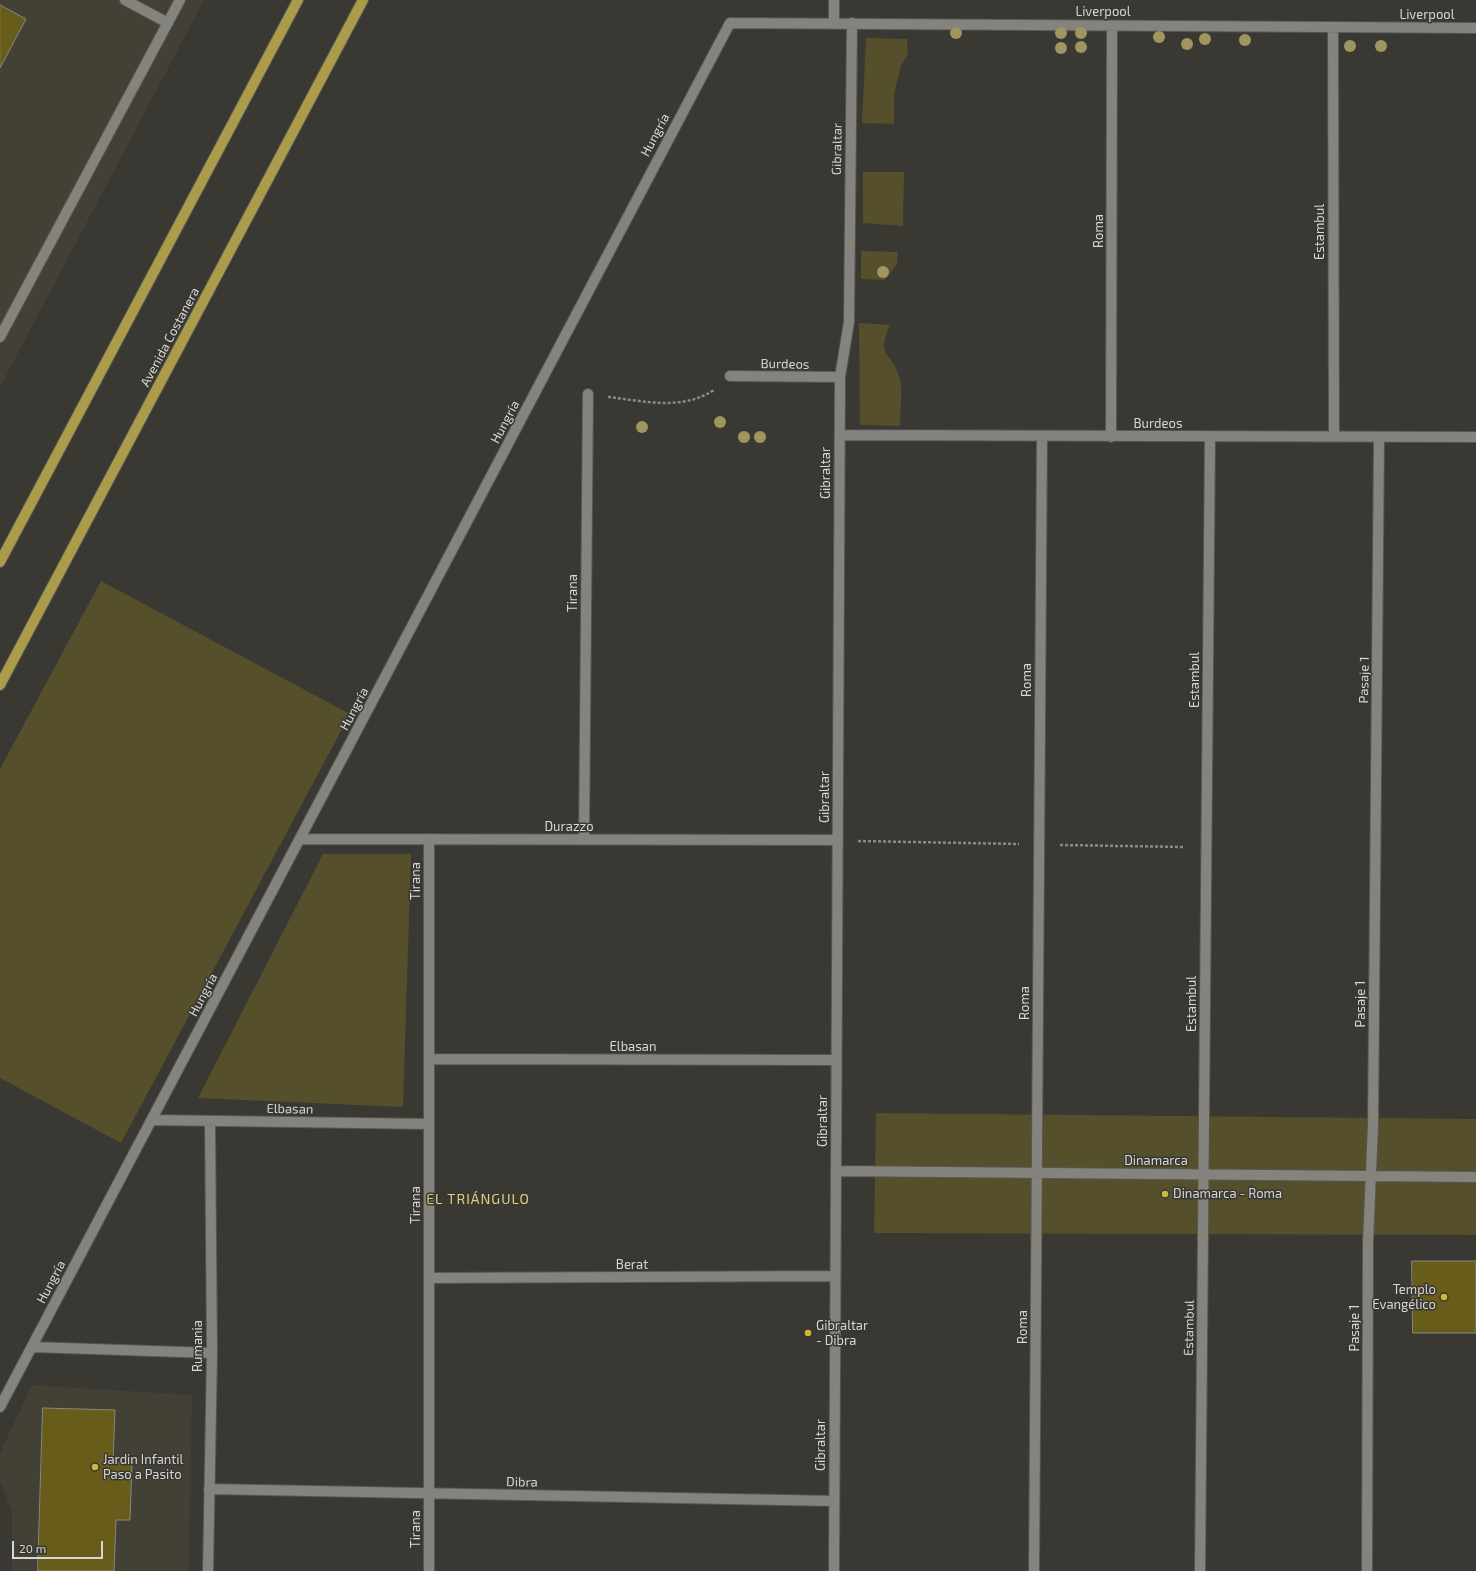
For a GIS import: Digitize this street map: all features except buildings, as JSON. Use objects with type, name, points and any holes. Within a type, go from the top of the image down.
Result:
[{"type":"main road","points":[[0,562],[298,0]]},
{"type":"main road","name":"Avenida Costanera","points":[[0,686],[363,0]]},
{"type":"street","points":[[125,0],[168,22]]},
{"type":"street","points":[[0,337],[180,0]]},
{"type":"street","points":[[834,0],[834,23]]},
{"type":"street","name":"Liverpool","points":[[730,22],[1476,28]]},
{"type":"street","name":"Hungría","points":[[0,1407],[730,22]]},
{"type":"street","name":"Gibraltar","points":[[834,1571],[840,377],[849,322],[852,23]]},
{"type":"street","name":"Roma","points":[[1111,437],[1112,26]]},
{"type":"street","name":"Estambul","points":[[1333,27],[1334,437]]},
{"type":"street","name":"Burdeos","points":[[730,376],[840,377]]},
{"type":"street","name":"Tirana","points":[[584,840],[588,394]]},
{"type":"street","name":"Burdeos","points":[[840,435],[1379,438],[1476,437]]},
{"type":"street","name":"Roma","points":[[1034,1571],[1042,436]]},
{"type":"street","name":"Estambul","points":[[1200,1571],[1210,437]]},
{"type":"street","name":"Pasaje 1","points":[[1367,1571],[1370,1176],[1373,1125],[1379,438]]},
{"type":"street","name":"Durazzo","points":[[300,839],[838,840]]},
{"type":"street","name":"Tirana","points":[[428,1571],[429,839]]},
{"type":"street","name":"Elbasan","points":[[429,1059],[836,1060]]},
{"type":"street","name":"Elbasan","points":[[152,1120],[429,1124]]},
{"type":"street","name":"Rumania","points":[[208,1571],[212,1353],[210,1121]]},
{"type":"street","name":"Dinamarca","points":[[836,1171],[1476,1177]]},
{"type":"street","name":"Berat","points":[[429,1278],[835,1276]]},
{"type":"street","points":[[32,1346],[212,1353]]},
{"type":"street","name":"Dibra","points":[[209,1489],[834,1501]]},
{"type":"path","points":[[588,394],[677,403],[694,400],[713,391],[730,376]]},
{"type":"shaded area","points":[[0,0],[204,0],[0,387]]},
{"type":"shaded area","points":[[866,38],[907,39],[908,54],[901,65],[894,94],[894,124],[862,123]]},
{"type":"shaded area","points":[[863,172],[904,172],[903,226],[863,223]]},
{"type":"shaded area","points":[[861,251],[898,252],[897,264],[885,280],[861,279]]},
{"type":"shaded area","points":[[859,323],[890,325],[884,344],[887,354],[897,370],[901,384],[900,426],[860,425]]},
{"type":"shaded area","points":[[101,581],[350,714],[121,1143],[0,1078],[0,769]]},
{"type":"shaded area","points":[[323,854],[411,854],[403,1107],[198,1098]]},
{"type":"shaded area","points":[[876,1113],[1476,1119],[1476,1235],[874,1233]]},
{"type":"shaded area","name":"Jardin Infantil Paso a Pasito","points":[[32,1385],[192,1395],[189,1571],[12,1571],[12,1512],[0,1480],[0,1453]]},
{"type":"place","name":"Dinamarca - Roma","points":[[1165,1194]]},
{"type":"place","name":"Templo Evangélico","points":[[1444,1297]]},
{"type":"place","name":"Gibraltar - Dibra","points":[[808,1333]]},
{"type":"place","name":"Jardin Infantil Paso a Pasito","points":[[95,1467]]},
{"type":"district","name":"EL TRIÁNGULO","points":[[478,1199]]}]
